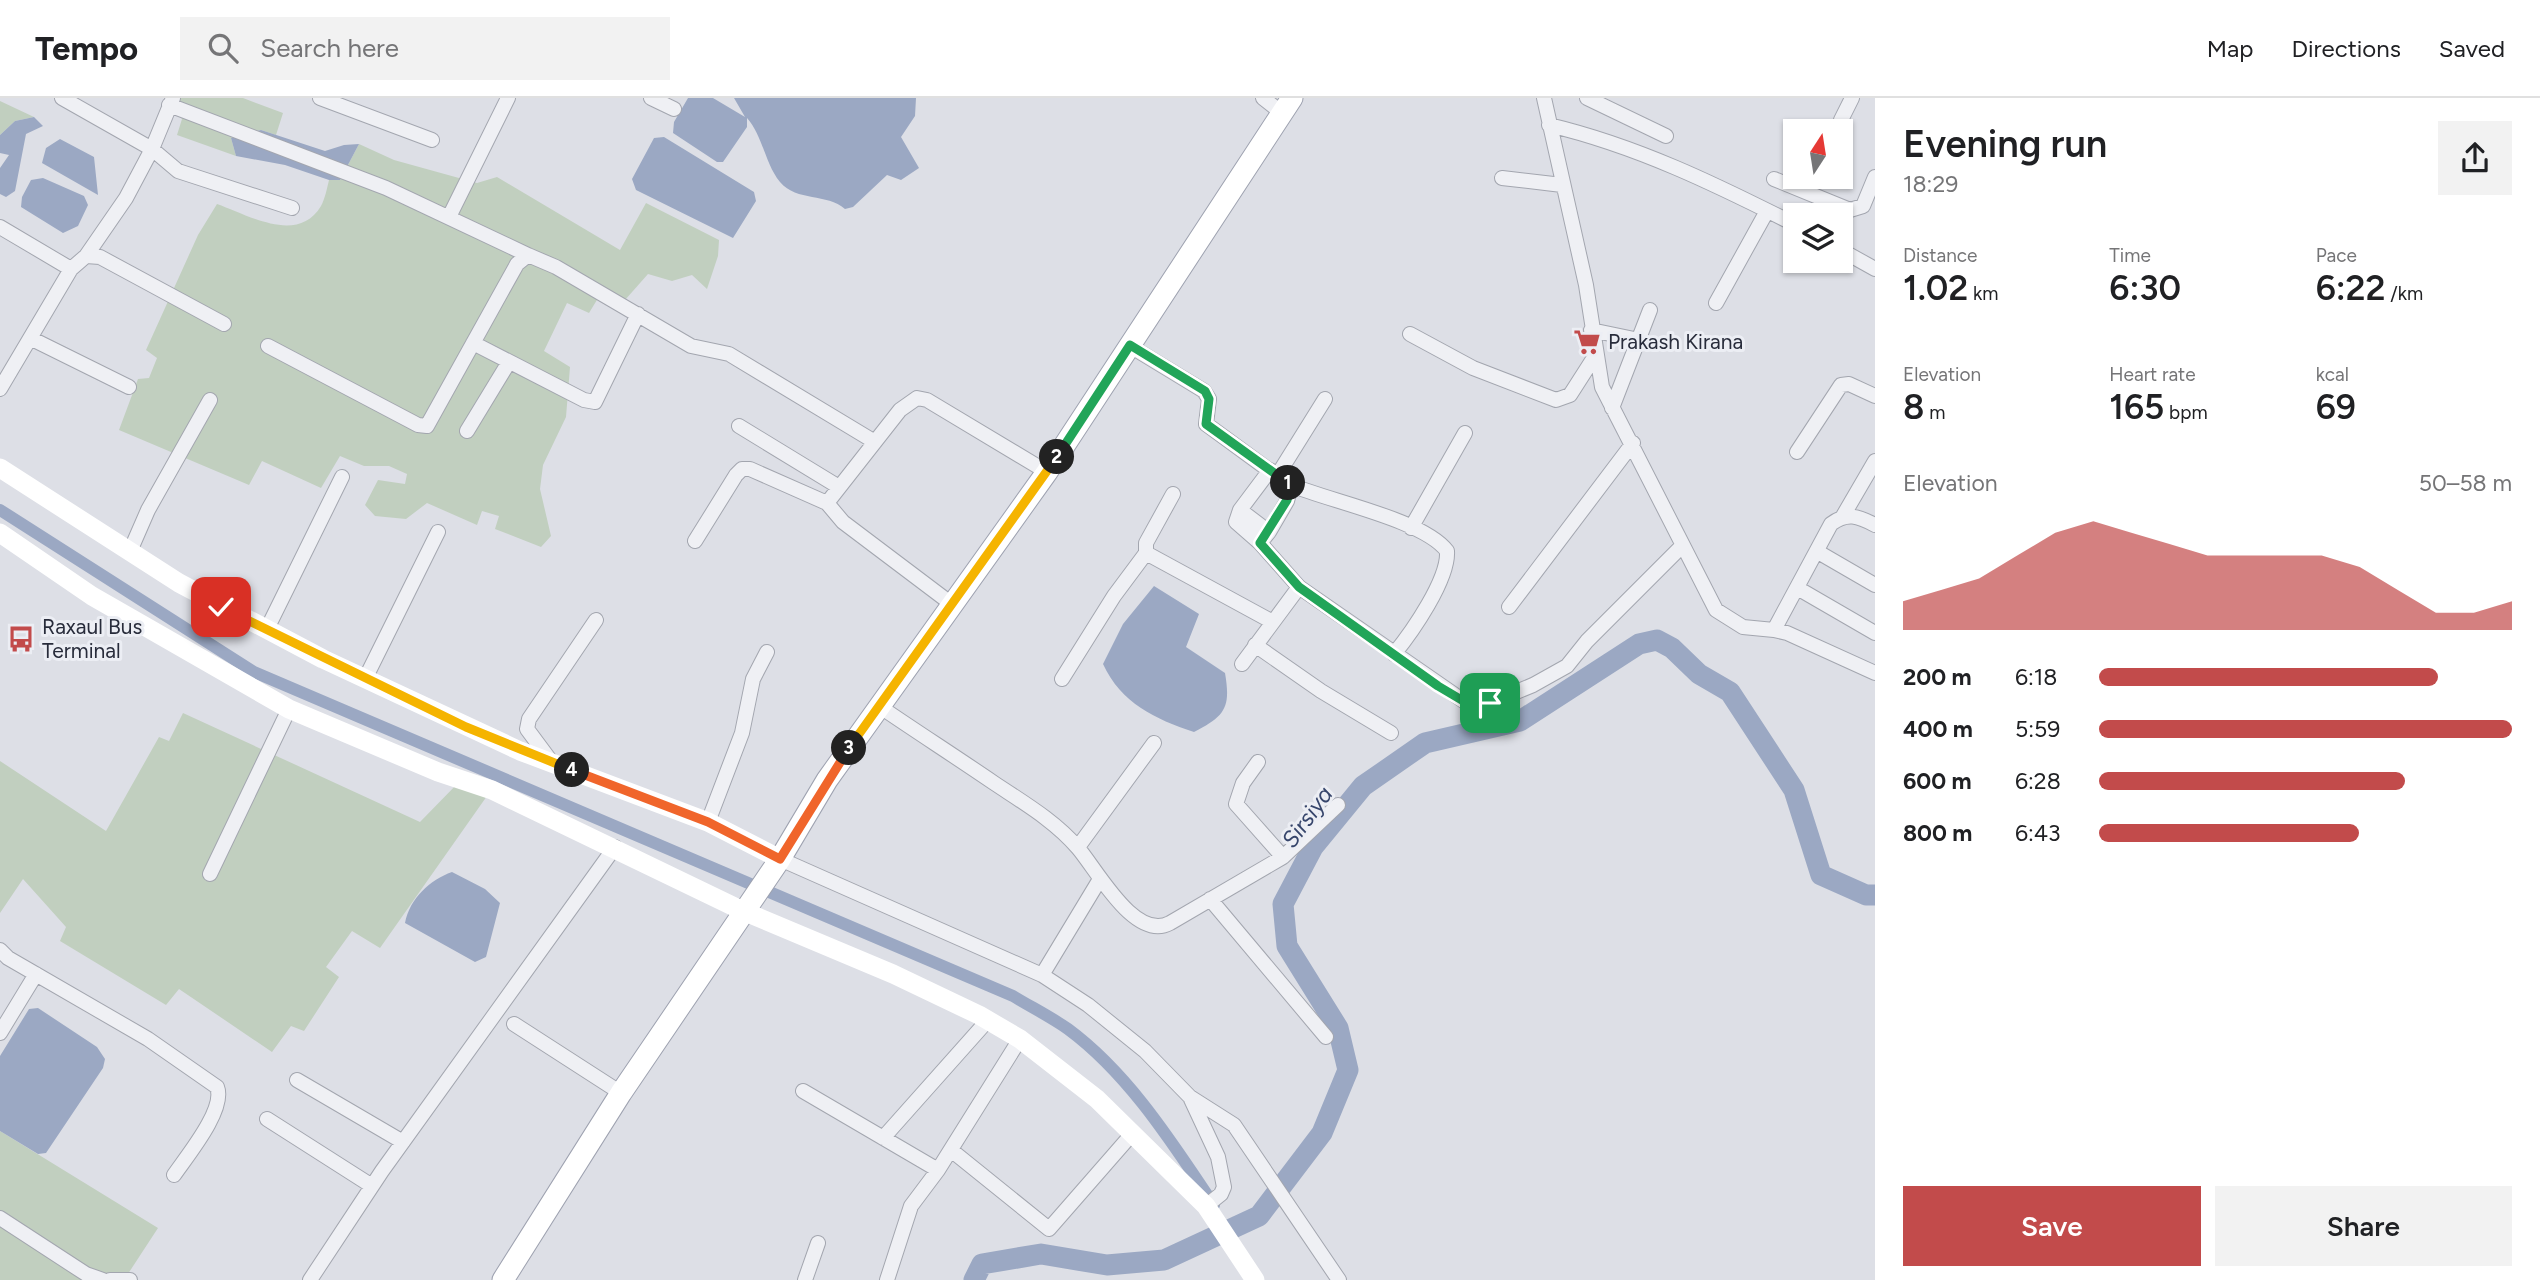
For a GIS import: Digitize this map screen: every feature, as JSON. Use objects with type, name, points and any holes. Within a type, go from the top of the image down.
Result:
[{"type":"main road","points":[[503,1280],[621,1093],[774,867],[827,780],[1047,472],[1287,106]]},
{"type":"street","points":[[62,98],[79,102],[152,149],[178,171],[292,208]]},
{"type":"street","points":[[320,98],[432,140]]},
{"type":"street","points":[[449,217],[508,98]]},
{"type":"street","points":[[651,98],[674,110]]},
{"type":"street","points":[[1263,98],[1287,106]]},
{"type":"street","points":[[1544,98],[1586,285],[1595,356],[1602,387],[1633,443],[1681,547],[1716,610],[1743,627],[1787,633],[1875,673]]},
{"type":"street","points":[[1587,98],[1666,136]]},
{"type":"street","points":[[1842,119],[1852,98]]},
{"type":"street","points":[[0,389],[71,269],[86,256],[125,198],[152,149],[171,102],[386,188],[556,267],[691,346],[729,354],[875,442]]},
{"type":"street","points":[[1549,125],[1627,146],[1707,180],[1783,219]]},
{"type":"street","points":[[1774,179],[1850,210],[1863,206],[1875,177]]},
{"type":"street","points":[[1502,178],[1562,185]]},
{"type":"street","points":[[1716,303],[1767,211]]},
{"type":"street","points":[[0,228],[71,269]]},
{"type":"street","points":[[268,346],[422,426],[430,422],[517,264],[528,255]]},
{"type":"street","points":[[86,256],[100,257],[224,324]]},
{"type":"street","points":[[1853,257],[1875,269]]},
{"type":"street","points":[[1612,408],[1650,310]]},
{"type":"street","points":[[473,344],[584,400],[595,402],[638,314]]},
{"type":"street","points":[[1591,330],[1639,340]]},
{"type":"street","points":[[1410,334],[1473,368],[1556,401],[1570,395],[1595,356]]},
{"type":"street","points":[[32,339],[130,387]]},
{"type":"street","points":[[1130,345],[1205,391],[1209,399],[1206,424],[1291,485],[1440,541],[1448,557],[1421,619],[1394,654]]},
{"type":"street","points":[[467,431],[509,362]]},
{"type":"street","points":[[1797,453],[1841,385],[1849,384],[1875,396]]},
{"type":"street","points":[[827,503],[900,410],[917,398],[927,400],[1047,472]]},
{"type":"street","points":[[131,549],[148,510],[210,400]]},
{"type":"street","points":[[1325,400],[1273,472],[1240,510],[1236,522],[1238,527],[1264,537],[1299,587],[1465,702],[1490,703],[1533,685],[1566,666],[1587,641],[1681,547]]},
{"type":"street","points":[[739,426],[839,487]]},
{"type":"street","points":[[1411,528],[1465,433]]},
{"type":"street","points":[[1509,607],[1633,443]]},
{"type":"street","points":[[1774,630],[1799,589],[1831,524],[1843,516],[1875,461]]},
{"type":"street","points":[[0,468],[131,549],[179,583],[365,679],[466,727],[553,764],[708,822],[774,867],[1042,975],[1088,1005],[1145,1051],[1190,1097],[1234,1125],[1338,1277]]},
{"type":"street","points":[[695,541],[742,469],[750,469],[827,503],[843,522],[953,605]]},
{"type":"street","points":[[267,629],[342,477]]},
{"type":"street","points":[[1264,537],[1287,500],[1291,485]]},
{"type":"street","points":[[1062,678],[1114,596],[1146,553],[1146,543],[1173,494]]},
{"type":"street","points":[[1843,516],[1857,516],[1875,524]]},
{"type":"street","points":[[365,679],[439,532]]},
{"type":"street","points":[[0,533],[92,596],[289,709],[438,772],[492,790],[748,906],[988,1020],[1020,1039],[1097,1099],[1132,1134],[1211,1203],[1252,1274]]},
{"type":"street","points":[[1818,552],[1875,585]]},
{"type":"street","points":[[1146,553],[1271,621]]},
{"type":"street","points":[[1242,664],[1271,621],[1299,587]]},
{"type":"street","points":[[1799,589],[1875,633]]},
{"type":"street","points":[[553,764],[527,729],[529,719],[596,620]]},
{"type":"street","points":[[1255,645],[1321,691],[1391,733]]},
{"type":"street","points":[[708,822],[742,733],[752,679],[767,652]]},
{"type":"street","points":[[879,706],[1044,816],[1078,847],[1100,879],[1140,921],[1155,927],[1163,926],[1283,857],[1338,805]]},
{"type":"street","points":[[210,874],[289,709]]},
{"type":"street","points":[[1078,847],[1154,743]]},
{"type":"street","points":[[1258,762],[1243,783],[1236,804],[1283,857]]},
{"type":"street","points":[[310,1280],[372,1186],[615,847]]},
{"type":"street","points":[[1042,975],[1100,879]]},
{"type":"street","points":[[1210,898],[1326,1037]]},
{"type":"street","points":[[0,950],[148,1039],[217,1087],[220,1094],[216,1111],[174,1175]]},
{"type":"street","points":[[0,1033],[36,974]]},
{"type":"street","points":[[883,1138],[988,1020]]},
{"type":"street","points":[[514,1024],[621,1093]]},
{"type":"street","points":[[887,1280],[911,1206],[938,1170],[1020,1039]]},
{"type":"street","points":[[297,1080],[403,1142]]},
{"type":"street","points":[[803,1091],[938,1170]]},
{"type":"street","points":[[1190,1097],[1223,1172],[1211,1203]]},
{"type":"street","points":[[267,1119],[372,1186]]},
{"type":"street","points":[[951,1150],[1049,1229],[1132,1134]]},
{"type":"street","points":[[0,1218],[86,1274],[103,1280]]},
{"type":"street","points":[[805,1280],[818,1243]]},
{"type":"street","points":[[110,1280],[130,1280]]},
{"type":"green space","points":[[165,98],[243,98],[283,113],[276,135],[261,130],[231,138],[236,156],[177,135],[182,119]]},
{"type":"green space","points":[[0,101],[34,117],[15,121],[0,135]]},
{"type":"green space","points":[[359,144],[394,160],[477,183],[497,177],[620,250],[646,203],[719,240],[718,256],[707,289],[692,275],[672,281],[648,274],[625,300],[603,290],[589,313],[567,303],[544,351],[570,367],[566,417],[543,465],[540,489],[551,536],[541,547],[495,529],[499,516],[482,511],[477,525],[427,503],[406,519],[375,516],[365,505],[378,480],[405,484],[407,474],[389,466],[364,466],[340,456],[321,488],[262,461],[249,485],[119,430],[138,379],[149,378],[157,358],[146,350],[198,235],[217,204],[272,224],[299,224],[311,218],[321,206],[329,180],[340,180]]},
{"type":"green space","points":[[183,713],[420,822],[459,782],[487,796],[380,948],[352,931],[326,967],[339,977],[304,1031],[291,1026],[272,1052],[179,989],[166,1005],[60,941],[66,927],[23,879],[0,913],[0,761],[106,831],[159,737],[169,741]]},
{"type":"green space","points":[[0,1131],[158,1228],[124,1280],[0,1280]]},
{"type":"water","points":[[688,98],[713,98],[745,117],[734,98],[916,98],[915,116],[901,137],[919,168],[901,180],[887,175],[853,207],[845,209],[830,201],[795,192],[780,182],[747,118],[747,127],[723,162],[717,162],[673,133],[674,122]]},
{"type":"water","points":[[34,117],[43,126],[26,134],[15,191],[6,197],[0,194],[0,168],[9,155],[0,153],[0,135],[15,121]]},
{"type":"water","points":[[261,130],[325,151],[359,144],[340,180],[329,180],[285,165],[236,156],[231,138]]},
{"type":"water","points":[[664,137],[754,192],[756,201],[733,238],[636,190],[632,179],[654,138]]},
{"type":"water","points":[[60,139],[94,157],[98,195],[42,163],[46,148]]},
{"type":"water","points":[[43,178],[84,196],[88,205],[78,226],[63,233],[21,207],[22,197],[31,180]]},
{"type":"water","points":[[1154,586],[1199,614],[1186,647],[1225,673],[1227,695],[1223,710],[1213,721],[1194,732],[1141,708],[1119,689],[1103,664],[1123,624]]},
{"type":"water","points":[[452,872],[485,889],[500,903],[486,957],[475,962],[405,923],[411,906],[422,891]]},
{"type":"water","points":[[38,1008],[97,1047],[105,1059],[103,1068],[46,1153],[38,1154],[0,1131],[0,1056],[29,1009]]},
{"type":"waterway","points":[[0,510],[254,672],[1013,996],[1048,1016],[1090,1047],[1130,1088],[1214,1205]]},
{"type":"waterway","name":"Sirsiya","points":[[974,1280],[982,1264],[1041,1254],[1107,1265],[1164,1260],[1259,1216],[1322,1133],[1348,1070],[1338,1028],[1287,946],[1283,904],[1313,847],[1363,786],[1425,743],[1520,721],[1639,644],[1657,640],[1672,648],[1699,674],[1730,692],[1794,790],[1821,875],[1866,895],[1875,895]]},
{"type":"place","name":"Prakash Kirana","points":[[1587,342]]},
{"type":"place","name":"Raxaul Bus Terminal","points":[[21,639]]},
{"type":"route","points":[[221,607],[466,727],[553,764],[602,780],[708,822],[780,859],[827,780],[1047,472],[1130,345],[1205,391],[1209,399],[1206,424],[1291,485],[1287,500],[1260,543],[1299,587],[1438,686],[1465,702],[1490,703]]}]
